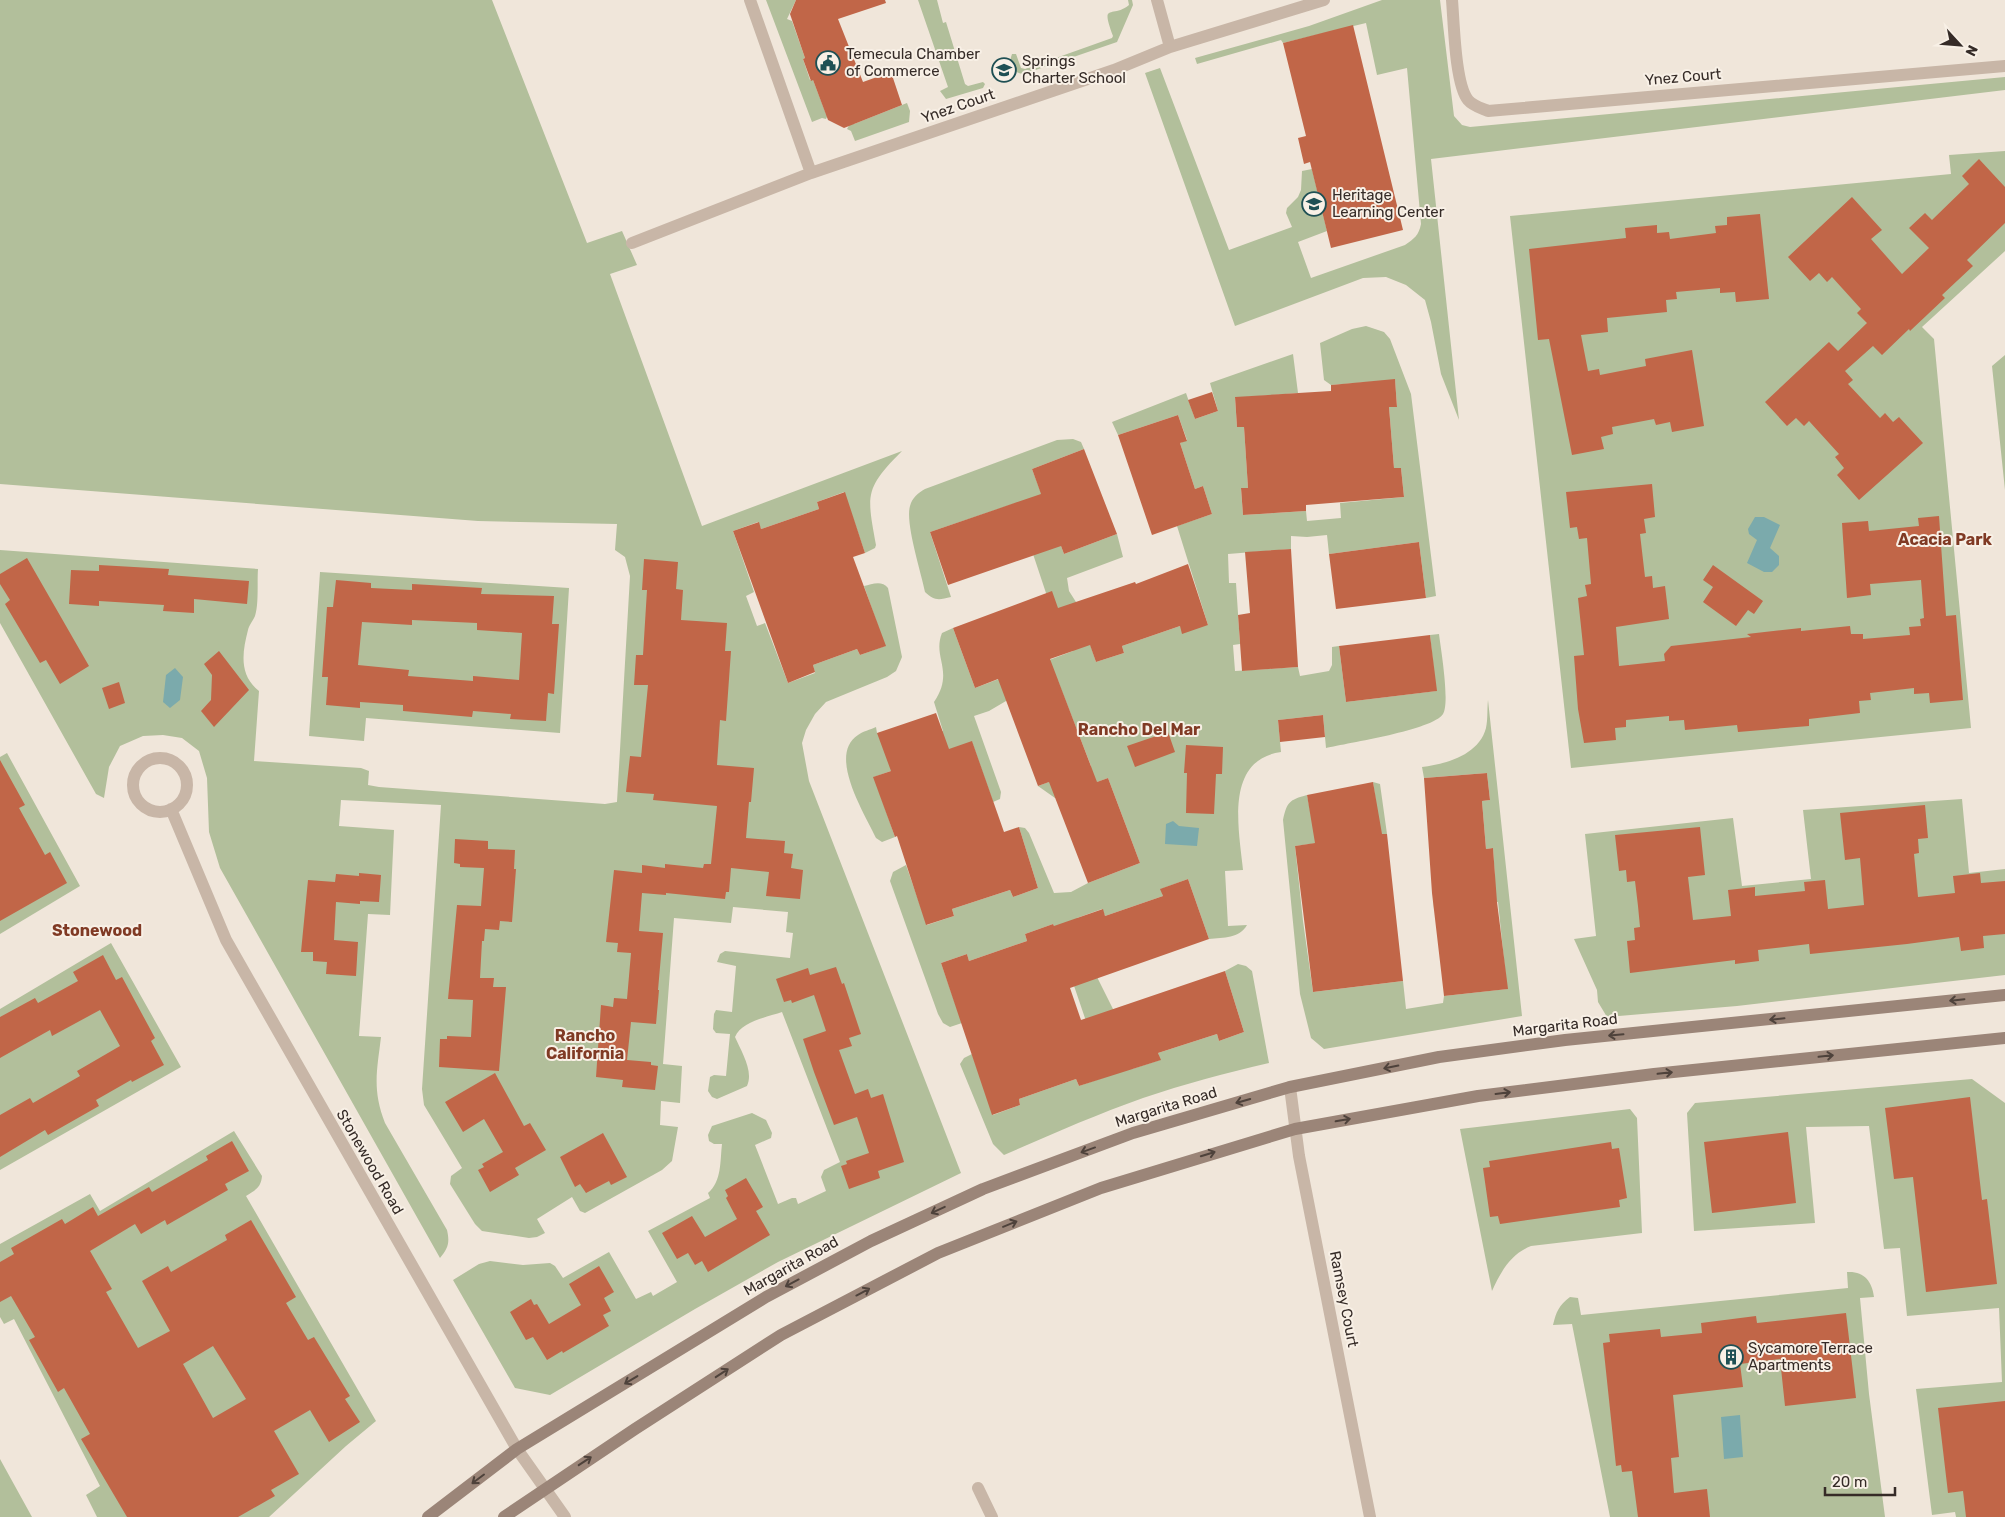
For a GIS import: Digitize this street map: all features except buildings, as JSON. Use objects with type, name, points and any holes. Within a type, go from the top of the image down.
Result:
[{"type":"main road","name":"Margarita Road","points":[[428,1517],[517,1450],[766,1297],[880,1237],[983,1189],[1133,1133],[1290,1087],[1439,1057],[1565,1040],[2005,995]]},
{"type":"main road","points":[[504,1517],[544,1488],[781,1335],[938,1253],[1101,1188],[1295,1129],[1506,1092],[1654,1074],[2005,1038]]},
{"type":"street","points":[[750,0],[811,172]]},
{"type":"street","points":[[1156,0],[1170,47]]},
{"type":"street","name":"Ynez Court","points":[[632,244],[811,172],[1114,70],[1170,47],[1324,0]]},
{"type":"street","name":"Ynez Court","points":[[1452,0],[1461,88],[1468,101],[1477,107],[1488,110],[2005,66]]},
{"type":"street","points":[[164,758],[179,766],[184,772],[186,789],[184,797],[171,809],[162,812],[153,811],[138,800],[134,791],[136,773],[148,761],[164,758]]},
{"type":"street","name":"Stonewood Road","points":[[171,809],[226,940],[517,1450],[566,1517]]},
{"type":"street","name":"Ramsey Court","points":[[1290,1087],[1299,1156],[1370,1517]]},
{"type":"street","points":[[978,1488],[992,1517]]},
{"type":"green space","points":[[0,0],[492,0],[587,243],[622,231],[637,265],[610,274],[702,526],[902,451],[881,475],[871,493],[871,515],[876,545],[875,548],[865,553],[844,492],[817,502],[819,509],[761,529],[758,522],[733,531],[754,592],[746,596],[757,626],[765,623],[788,683],[815,673],[813,665],[857,649],[860,655],[885,646],[864,586],[880,583],[888,588],[902,657],[896,671],[887,677],[826,702],[815,714],[806,730],[802,743],[809,781],[961,1173],[778,1262],[550,1395],[515,1388],[453,1280],[479,1264],[490,1261],[523,1265],[550,1263],[555,1266],[563,1278],[609,1252],[636,1299],[651,1292],[653,1296],[677,1282],[648,1231],[710,1198],[708,1193],[716,1183],[720,1170],[722,1144],[714,1144],[709,1141],[708,1135],[712,1126],[752,1113],[766,1120],[772,1133],[771,1138],[755,1145],[778,1204],[796,1198],[798,1204],[826,1191],[821,1177],[824,1170],[840,1162],[782,1012],[762,1018],[743,1027],[735,1037],[748,1068],[749,1080],[747,1086],[717,1099],[712,1097],[708,1091],[710,1077],[714,1075],[726,1076],[730,1034],[716,1033],[713,1029],[714,1014],[716,1010],[732,1012],[736,966],[717,962],[720,954],[725,951],[790,958],[793,933],[786,932],[788,912],[733,907],[731,923],[674,918],[663,1064],[682,1066],[680,1103],[661,1101],[660,1125],[678,1127],[672,1161],[662,1170],[585,1213],[580,1211],[572,1197],[537,1219],[545,1233],[537,1237],[529,1238],[482,1231],[475,1224],[450,1184],[451,1176],[462,1168],[424,1105],[422,1089],[441,805],[341,800],[339,826],[394,830],[390,915],[368,914],[359,1036],[381,1037],[377,1080],[378,1100],[385,1123],[447,1230],[448,1245],[440,1258],[220,868],[209,832],[207,778],[199,751],[182,738],[163,735],[143,736],[120,746],[109,767],[104,798],[96,794],[0,623],[0,550],[258,569],[256,611],[244,647],[245,671],[248,678],[259,691],[254,761],[361,768],[369,771],[368,785],[379,787],[605,804],[617,802],[630,576],[625,557],[615,550],[617,524],[478,521],[0,484]]},
{"type":"green space","points":[[766,0],[796,0],[787,19],[792,21],[805,58],[803,59],[810,80],[813,80],[828,115],[826,119],[822,118],[812,122]]},
{"type":"green space","points":[[918,0],[937,0],[943,23],[946,22],[965,84],[968,86],[983,82],[985,84],[983,88],[946,99],[940,91],[948,87]]},
{"type":"green space","points":[[1128,0],[1132,0],[1133,5],[1117,42],[1024,74],[1020,74],[1012,67],[1012,54],[1016,54],[1021,68],[1025,69],[1112,38],[1108,15],[1129,5]]},
{"type":"green space","points":[[1382,0],[1440,0],[1454,116],[1462,125],[1470,127],[2005,77],[2005,90],[1431,159],[1459,420],[1441,374],[1425,300],[1406,285],[1386,277],[1363,278],[1235,326],[1145,73],[1160,68],[1229,250],[1292,227],[1286,213],[1287,208],[1298,197],[1301,190],[1302,171],[1312,169],[1327,231],[1298,242],[1311,278],[1405,245],[1419,231],[1421,224],[1407,68],[1377,75],[1366,23],[1283,43],[1281,40],[1197,64],[1195,58],[1309,26]]},
{"type":"green space","points":[[907,103],[910,111],[909,122],[855,141],[851,131],[847,129],[851,122],[854,124]]},
{"type":"green space","points":[[2005,151],[2005,251],[1922,327],[1934,339],[1971,728],[1571,768],[1510,216],[1951,174],[1949,155]]},
{"type":"green space","points":[[1366,326],[1384,332],[1390,339],[1411,394],[1436,596],[1426,598],[1419,542],[1329,554],[1327,535],[1291,536],[1291,549],[1228,554],[1229,583],[1236,583],[1240,644],[1233,645],[1235,671],[1298,667],[1300,676],[1329,671],[1332,665],[1332,647],[1339,646],[1346,702],[1436,691],[1430,635],[1439,634],[1446,699],[1443,714],[1436,720],[1407,730],[1326,748],[1323,715],[1278,720],[1281,752],[1263,758],[1250,768],[1243,782],[1239,799],[1239,836],[1243,870],[1225,871],[1228,926],[1247,925],[1240,933],[1209,939],[1188,879],[1161,889],[1163,896],[1105,916],[1102,909],[1077,918],[1098,979],[1113,1009],[1132,1069],[1160,1060],[1158,1053],[1217,1034],[1219,1041],[1244,1032],[1225,971],[1238,964],[1246,966],[1252,971],[1269,1063],[1205,1079],[1143,1098],[1090,1118],[1004,1155],[993,1144],[960,1064],[964,1058],[972,1054],[993,1115],[1020,1105],[1019,1099],[1076,1079],[1079,1086],[1105,1077],[1053,924],[1025,934],[1027,941],[969,961],[967,954],[941,963],[962,1023],[950,1027],[943,1023],[938,1014],[890,881],[893,872],[906,865],[927,925],[954,916],[952,909],[1010,890],[1013,897],[1038,888],[1019,827],[1025,828],[1029,833],[1054,893],[1071,892],[1088,883],[1140,863],[1108,778],[1055,798],[1038,786],[1091,766],[1058,681],[1006,701],[989,711],[974,716],[1001,792],[1000,799],[993,802],[972,742],[874,777],[895,837],[882,842],[876,838],[851,785],[846,756],[849,744],[858,735],[876,727],[877,733],[943,731],[934,702],[943,682],[939,650],[942,633],[953,628],[975,688],[1073,651],[1046,593],[1016,503],[930,532],[951,597],[940,599],[931,597],[925,592],[911,535],[909,514],[911,503],[925,489],[1057,440],[1073,439],[1081,442],[1084,449],[1032,469],[1064,554],[1117,534],[1123,557],[1067,578],[1069,591],[1076,602],[1096,662],[1124,653],[1122,646],[1180,626],[1208,625],[1177,526],[1212,514],[1203,486],[1195,489],[1180,443],[1187,440],[1178,415],[1118,435],[1112,422],[1186,393],[1195,419],[1218,411],[1210,383],[1293,354],[1298,393],[1235,398],[1237,427],[1244,427],[1248,488],[1241,489],[1243,515],[1306,511],[1307,521],[1341,518],[1340,503],[1404,497],[1401,468],[1394,468],[1389,407],[1397,406],[1395,380],[1331,385],[1324,380],[1320,343],[1352,329]]},
{"type":"green space","points":[[2005,355],[2005,490],[1992,366]]},
{"type":"green space","points":[[320,572],[569,588],[560,733],[366,718],[364,741],[309,736]]},
{"type":"green space","points":[[1488,700],[1522,1016],[1324,1049],[1311,1038],[1300,994],[1283,820],[1288,805],[1293,800],[1307,795],[1311,815],[1376,803],[1373,782],[1380,784],[1387,834],[1295,846],[1313,992],[1403,981],[1406,1009],[1443,1003],[1444,996],[1507,989],[1498,902],[1434,909],[1432,883],[1495,878],[1493,848],[1486,849],[1482,801],[1490,800],[1487,773],[1424,778],[1422,767],[1451,760],[1469,751],[1476,745],[1486,728]]},
{"type":"green space","points":[[7,753],[80,886],[0,934],[0,757]]},
{"type":"green space","points":[[1962,799],[1969,873],[2005,869],[2005,975],[1737,1006],[1607,1017],[1598,1002],[1597,990],[1574,939],[1596,936],[1585,834],[1733,818],[1742,886],[1811,879],[1803,810]]},
{"type":"green space","points":[[111,943],[181,1067],[0,1170],[0,1009]]},
{"type":"green space","points":[[1972,1079],[2005,1103],[2005,1517],[1956,1517],[1955,1512],[1932,1515],[1916,1389],[2002,1382],[1999,1308],[1907,1316],[1900,1248],[1884,1249],[1869,1126],[1806,1127],[1815,1223],[1694,1231],[1687,1113],[1695,1103]]},
{"type":"green space","points":[[1630,1109],[1637,1118],[1642,1233],[1531,1246],[1512,1258],[1492,1291],[1460,1129]]},
{"type":"green space","points":[[234,1131],[262,1176],[259,1186],[246,1196],[376,1421],[269,1517],[97,1517],[86,1495],[100,1486],[14,1319],[4,1324],[0,1317],[0,1244],[90,1194],[100,1211]]},
{"type":"green space","points":[[1847,1272],[1858,1273],[1866,1278],[1871,1286],[1874,1297],[1860,1298],[1869,1394],[1885,1517],[1610,1517],[1572,1324],[1553,1325],[1563,1303],[1570,1297],[1578,1298],[1581,1315],[1848,1288]]},
{"type":"green space","points":[[0,1459],[32,1517],[0,1517]]},
{"type":"water","points":[[1755,517],[1764,517],[1780,525],[1770,548],[1779,556],[1779,565],[1772,572],[1764,572],[1747,563],[1757,540],[1749,534],[1748,529]]},
{"type":"water","points":[[175,668],[183,677],[180,700],[170,708],[163,702],[166,675]]},
{"type":"water","points":[[1173,821],[1179,826],[1199,828],[1197,846],[1165,844],[1166,824]]},
{"type":"water","points":[[1740,1415],[1743,1457],[1724,1459],[1721,1417]]},
{"type":"place","name":"Temecula Chamber of Commerce","points":[[828,63]]},
{"type":"place","name":"Springs Charter School","points":[[1004,70]]},
{"type":"place","name":"Heritage Learning Center","points":[[1314,204]]},
{"type":"place","name":"Sycamore Terrace Apartments","points":[[1731,1357]]},
{"type":"district","name":"Acacia Park","points":[[1945,539]]},
{"type":"district","name":"Rancho Del Mar","points":[[1139,729]]},
{"type":"district","name":"Stonewood","points":[[97,930]]},
{"type":"district","name":"Rancho California","points":[[585,1044]]}]
